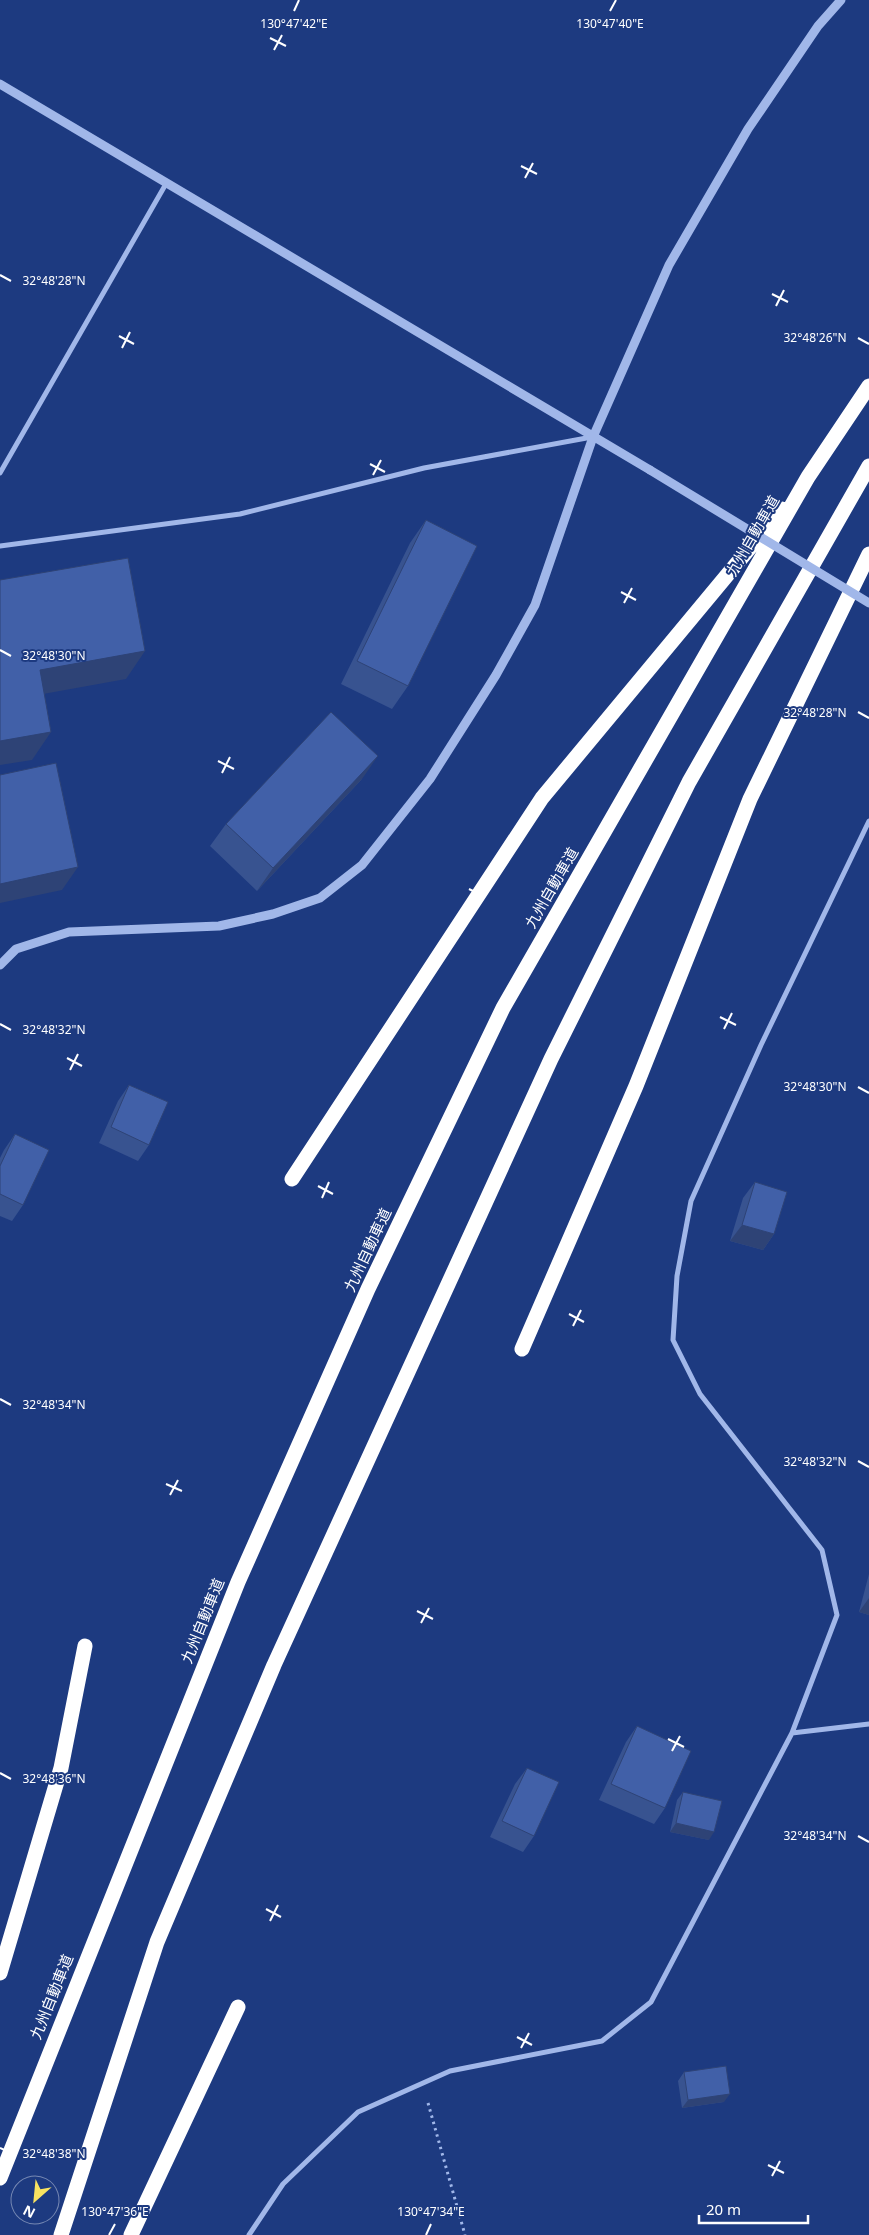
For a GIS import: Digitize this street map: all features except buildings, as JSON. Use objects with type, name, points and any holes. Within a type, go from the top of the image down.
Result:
[{"type":"highway","name":"九州自動車道","points":[[0,2178],[238,1582],[368,1289],[503,1008],[808,477],[869,386]]},
{"type":"highway","points":[[61,2235],[157,1942],[270,1674],[311,1584],[551,1059],[676,808],[869,466]]},
{"type":"highway","points":[[292,1179],[542,798],[808,477]]},
{"type":"highway","points":[[522,1349],[636,1086],[750,799],[869,554]]},
{"type":"highway","points":[[0,1973],[61,1768],[85,1646]]},
{"type":"highway","points":[[131,2235],[238,2007]]},
{"type":"street","points":[[0,965],[16,948],[70,932],[219,926],[273,914],[320,898],[362,865],[430,779],[496,675],[535,605],[593,437],[670,265],[748,129],[818,26],[841,0]]},
{"type":"street","points":[[0,84],[650,470],[869,603]]},
{"type":"street","points":[[0,473],[167,182]]},
{"type":"street","points":[[0,546],[240,514],[424,468],[593,437]]},
{"type":"street","points":[[249,2235],[283,2184],[358,2112],[450,2071],[602,2041],[651,2002],[792,1733],[837,1614],[822,1550],[700,1394],[673,1340],[677,1276],[691,1201],[760,1044],[869,821]]},
{"type":"street","points":[[792,1733],[869,1724]]},
{"type":"path","points":[[422,2083],[465,2235]]}]
